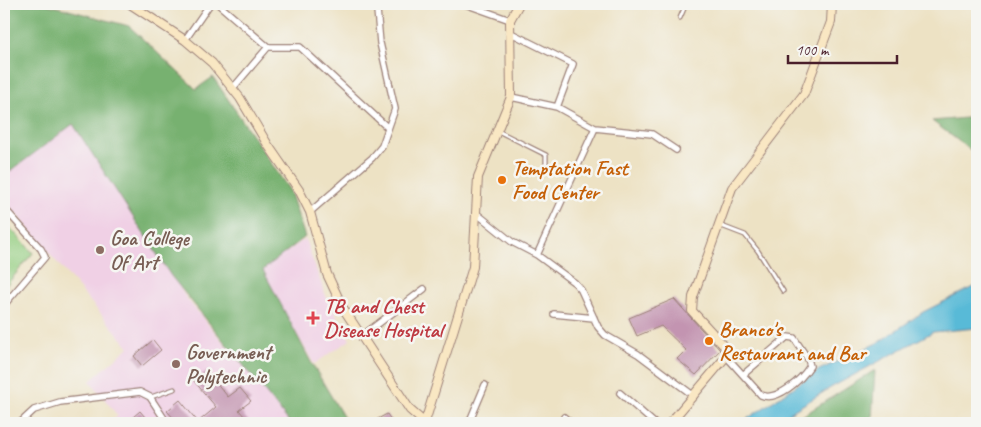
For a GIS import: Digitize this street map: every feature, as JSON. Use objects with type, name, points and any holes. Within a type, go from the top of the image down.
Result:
[{"type":"main road","points":[[130,4],[185,40],[212,63],[233,88],[268,145],[299,190],[310,212],[327,274],[343,308],[410,410],[425,423],[473,267],[478,178],[511,97],[510,20],[519,4]]},
{"type":"main road","points":[[670,423],[725,356],[727,349],[692,311],[693,297],[732,188],[804,94],[831,22],[832,4]]},
{"type":"street","points":[[185,40],[210,4]]},
{"type":"street","points":[[218,4],[268,47],[300,47],[388,128]]},
{"type":"street","points":[[466,4],[510,20]]},
{"type":"street","points":[[310,212],[372,158],[382,146],[395,109],[380,43],[377,10]]},
{"type":"street","points":[[509,32],[573,64],[557,107]]},
{"type":"street","points":[[233,88],[268,47]]},
{"type":"street","points":[[511,97],[557,107],[595,128],[652,134],[676,150]]},
{"type":"street","points":[[538,255],[595,128]]},
{"type":"street","points":[[4,208],[41,249],[44,257],[4,305]]},
{"type":"street","points":[[476,213],[512,242],[538,255],[581,290],[594,318],[606,335],[638,354],[694,396]]},
{"type":"street","points":[[362,336],[424,289]]},
{"type":"street","points":[[554,314],[594,318]]},
{"type":"street","points":[[725,356],[744,374],[761,395],[768,398],[775,397],[806,372],[810,366],[808,359],[794,338],[786,337],[744,374]]},
{"type":"street","points":[[469,423],[485,385]]},
{"type":"street","points":[[20,423],[34,410],[60,402],[140,392],[150,397],[167,423]]},
{"type":"street","points":[[620,393],[654,423]]},
{"type":"street","points":[[564,417],[571,423]]},
{"type":"lane","points":[[680,18],[686,4]]},
{"type":"lane","points":[[498,131],[546,155],[546,166]]},
{"type":"lane","points":[[719,225],[745,235],[758,251],[783,291]]},
{"type":"lane","points":[[150,397],[174,389]]},
{"type":"shaded area","points":[[73,123],[187,299],[291,423],[108,423],[118,416],[90,381],[129,347],[4,200],[4,176]]},
{"type":"shaded area","name":"TB and Chest Disease Hospital","points":[[305,239],[326,296],[350,340],[314,364],[261,270]]},
{"type":"green space","points":[[4,4],[46,4],[129,26],[196,89],[213,77],[290,191],[305,237],[263,270],[311,362],[347,423],[290,423],[171,276],[73,124],[4,176]]},
{"type":"green space","points":[[977,117],[977,155],[932,121]]},
{"type":"green space","points":[[4,221],[33,253],[4,288]]},
{"type":"green space","points":[[875,370],[872,420],[869,423],[791,423]]},
{"type":"water","points":[[977,285],[977,328],[933,332],[832,387],[773,423],[741,423],[819,370],[879,342],[923,312]]},
{"type":"building","points":[[674,299],[720,350],[696,375],[677,359],[686,350],[661,326],[637,336],[629,318]]},
{"type":"building","points":[[153,340],[161,350],[142,366],[134,356]]},
{"type":"building","points":[[207,371],[228,397],[240,388],[251,401],[239,410],[250,423],[229,423],[226,420],[223,423],[178,423],[167,411],[180,400],[198,422],[216,407],[194,381]]},
{"type":"building","points":[[140,411],[150,423],[126,423]]},
{"type":"building","points":[[387,414],[393,423],[370,423]]},
{"type":"place","name":"Temptation Fast Food Center","points":[[502,180]]},
{"type":"place","name":"Goa College Of Art","points":[[100,250]]},
{"type":"place","name":"TB and Chest Disease Hospital","points":[[313,318]]},
{"type":"place","name":"Branco's Restaurant and Bar","points":[[709,341]]},
{"type":"place","name":"Government Polytechnic","points":[[176,364]]}]
